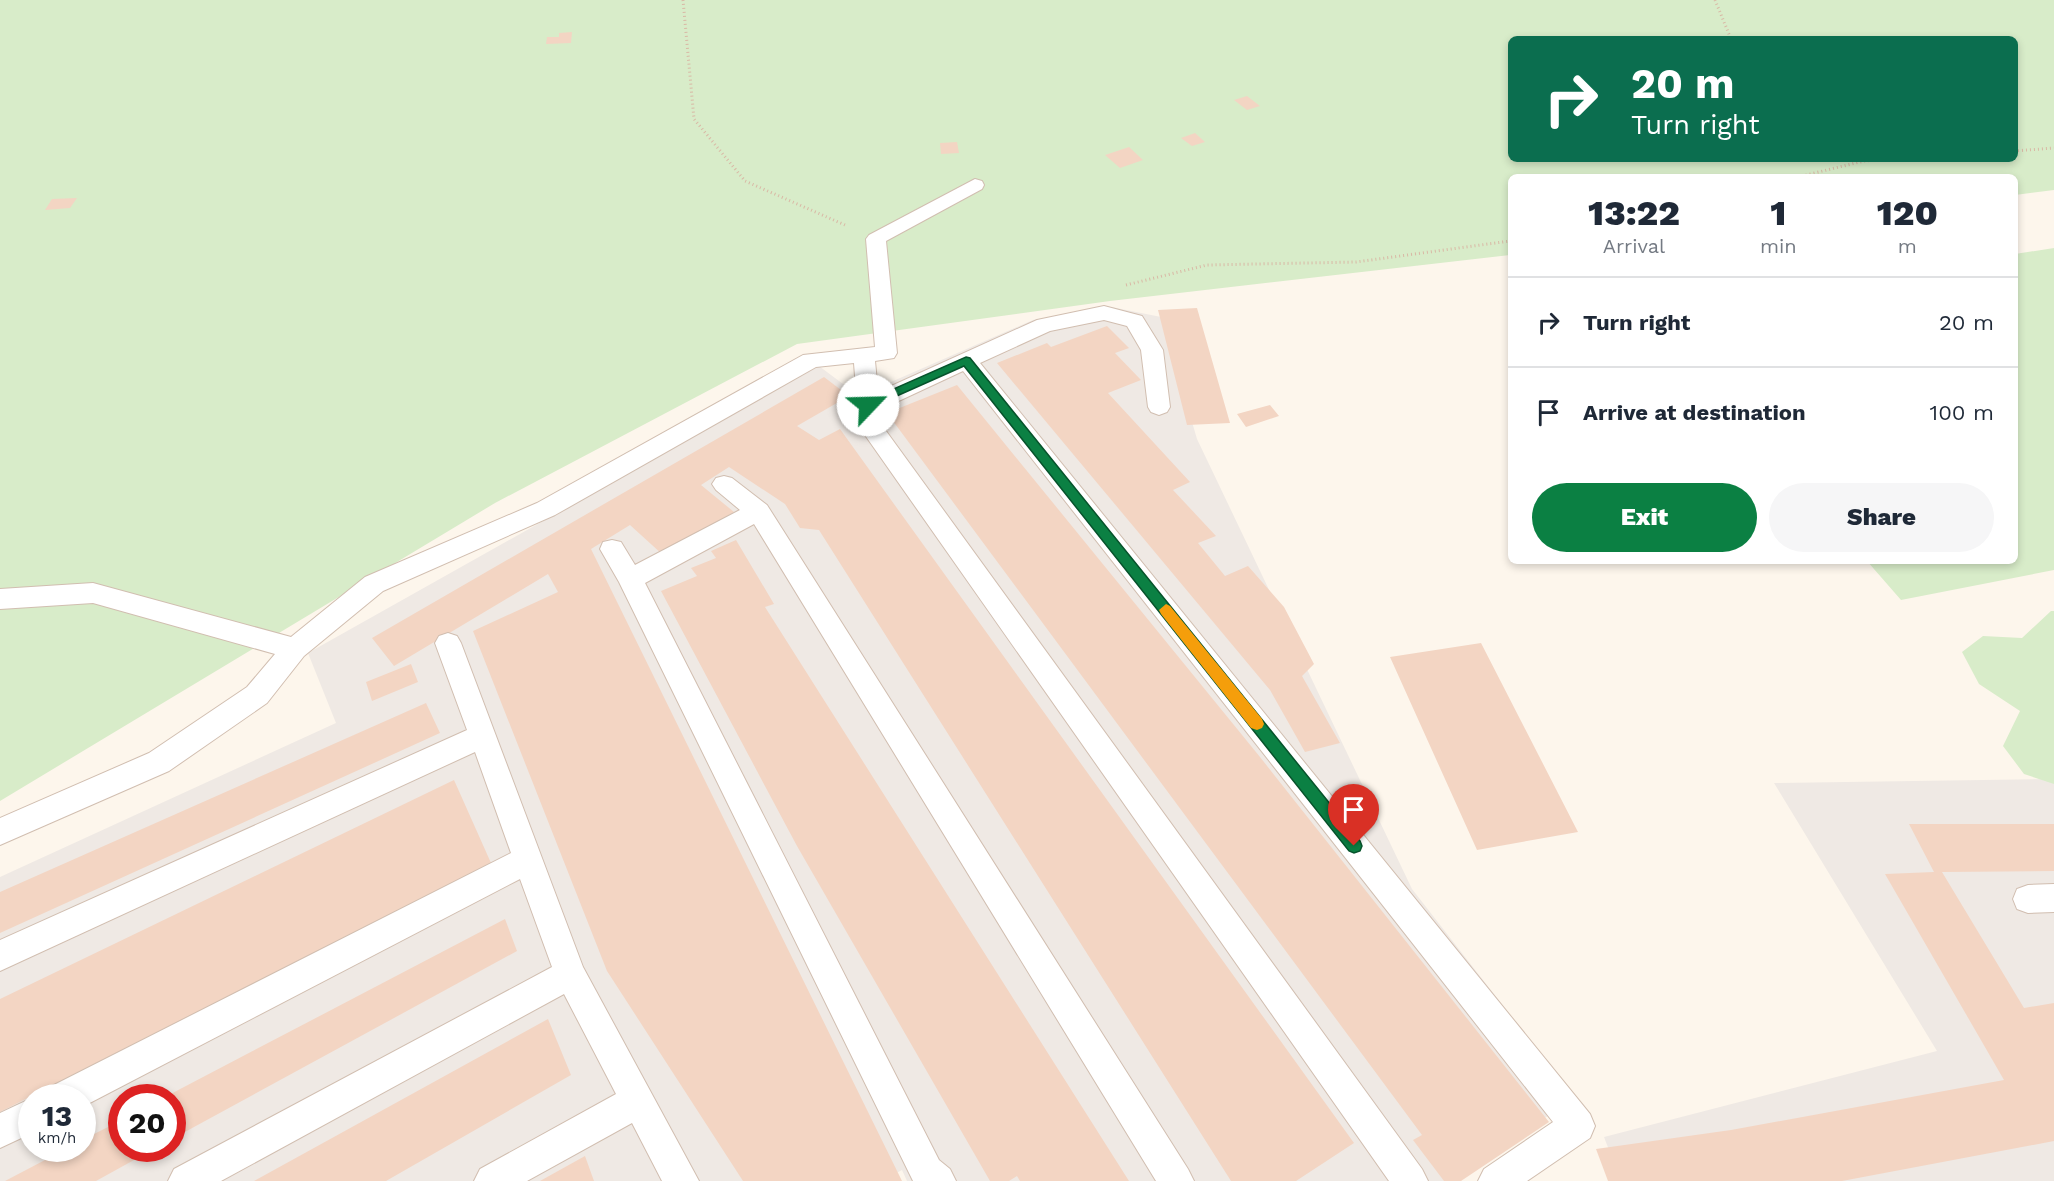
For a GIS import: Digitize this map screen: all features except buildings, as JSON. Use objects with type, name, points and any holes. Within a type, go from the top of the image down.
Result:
[{"type":"lane","points":[[0,832],[159,762],[257,695],[295,649],[374,584],[546,509],[811,360],[886,353],[876,239],[975,185]]},
{"type":"lane","points":[[1159,407],[1152,350],[1147,340],[1135,321],[1104,313],[1044,326],[868,405],[861,412],[1410,1181]]},
{"type":"lane","points":[[864,356],[868,405]]},
{"type":"lane","points":[[966,360],[1578,1126],[1511,1179]]},
{"type":"lane","points":[[724,484],[758,511],[1176,1181]]},
{"type":"lane","points":[[630,579],[758,511]]},
{"type":"lane","points":[[612,549],[630,579],[927,1172],[938,1181]]},
{"type":"lane","points":[[0,599],[93,593],[295,649]]},
{"type":"lane","points":[[448,643],[570,974],[681,1181]]},
{"type":"lane","points":[[0,956],[483,735]]},
{"type":"lane","points":[[91,1084],[529,859]]},
{"type":"lane","points":[[186,1181],[570,974]]},
{"type":"lane","points":[[492,1181],[638,1101]]},
{"type":"lane","points":[[0,1131],[18,1121]]},
{"type":"path","points":[[683,0],[693,119],[744,181],[876,239]]},
{"type":"path","points":[[1715,0],[1730,36]]},
{"type":"path","points":[[2018,151],[2054,148]]},
{"type":"path","points":[[1809,174],[1854,162]]},
{"type":"path","points":[[1116,287],[1207,265],[1356,262],[1508,241]]},
{"type":"shaded area","points":[[1111,307],[1161,317],[1197,439],[1412,889],[1575,1098],[1450,1181],[907,1181],[902,1170],[881,1181],[0,1181],[0,877],[336,723],[308,653],[819,366],[859,396],[1033,320]]},
{"type":"shaded area","points":[[2054,779],[2054,1181],[1621,1181],[1604,1137],[1937,1051],[1774,783]]},
{"type":"green space","points":[[0,0],[2054,0],[2054,190],[2018,195],[2018,174],[1508,174],[1508,255],[1110,301],[797,344],[495,503],[0,801]]},
{"type":"green space","points":[[2054,248],[2054,570],[1901,600],[1870,564],[2018,564],[2018,254]]},
{"type":"green space","points":[[2051,611],[2054,611],[2054,784],[2024,774],[2003,746],[2020,711],[1979,684],[1962,652],[1983,636],[2022,638]]},
{"type":"slow traffic","points":[[1166,610],[1257,724]]},
{"type":"route","points":[[868,405],[966,360],[1354,846]]}]
